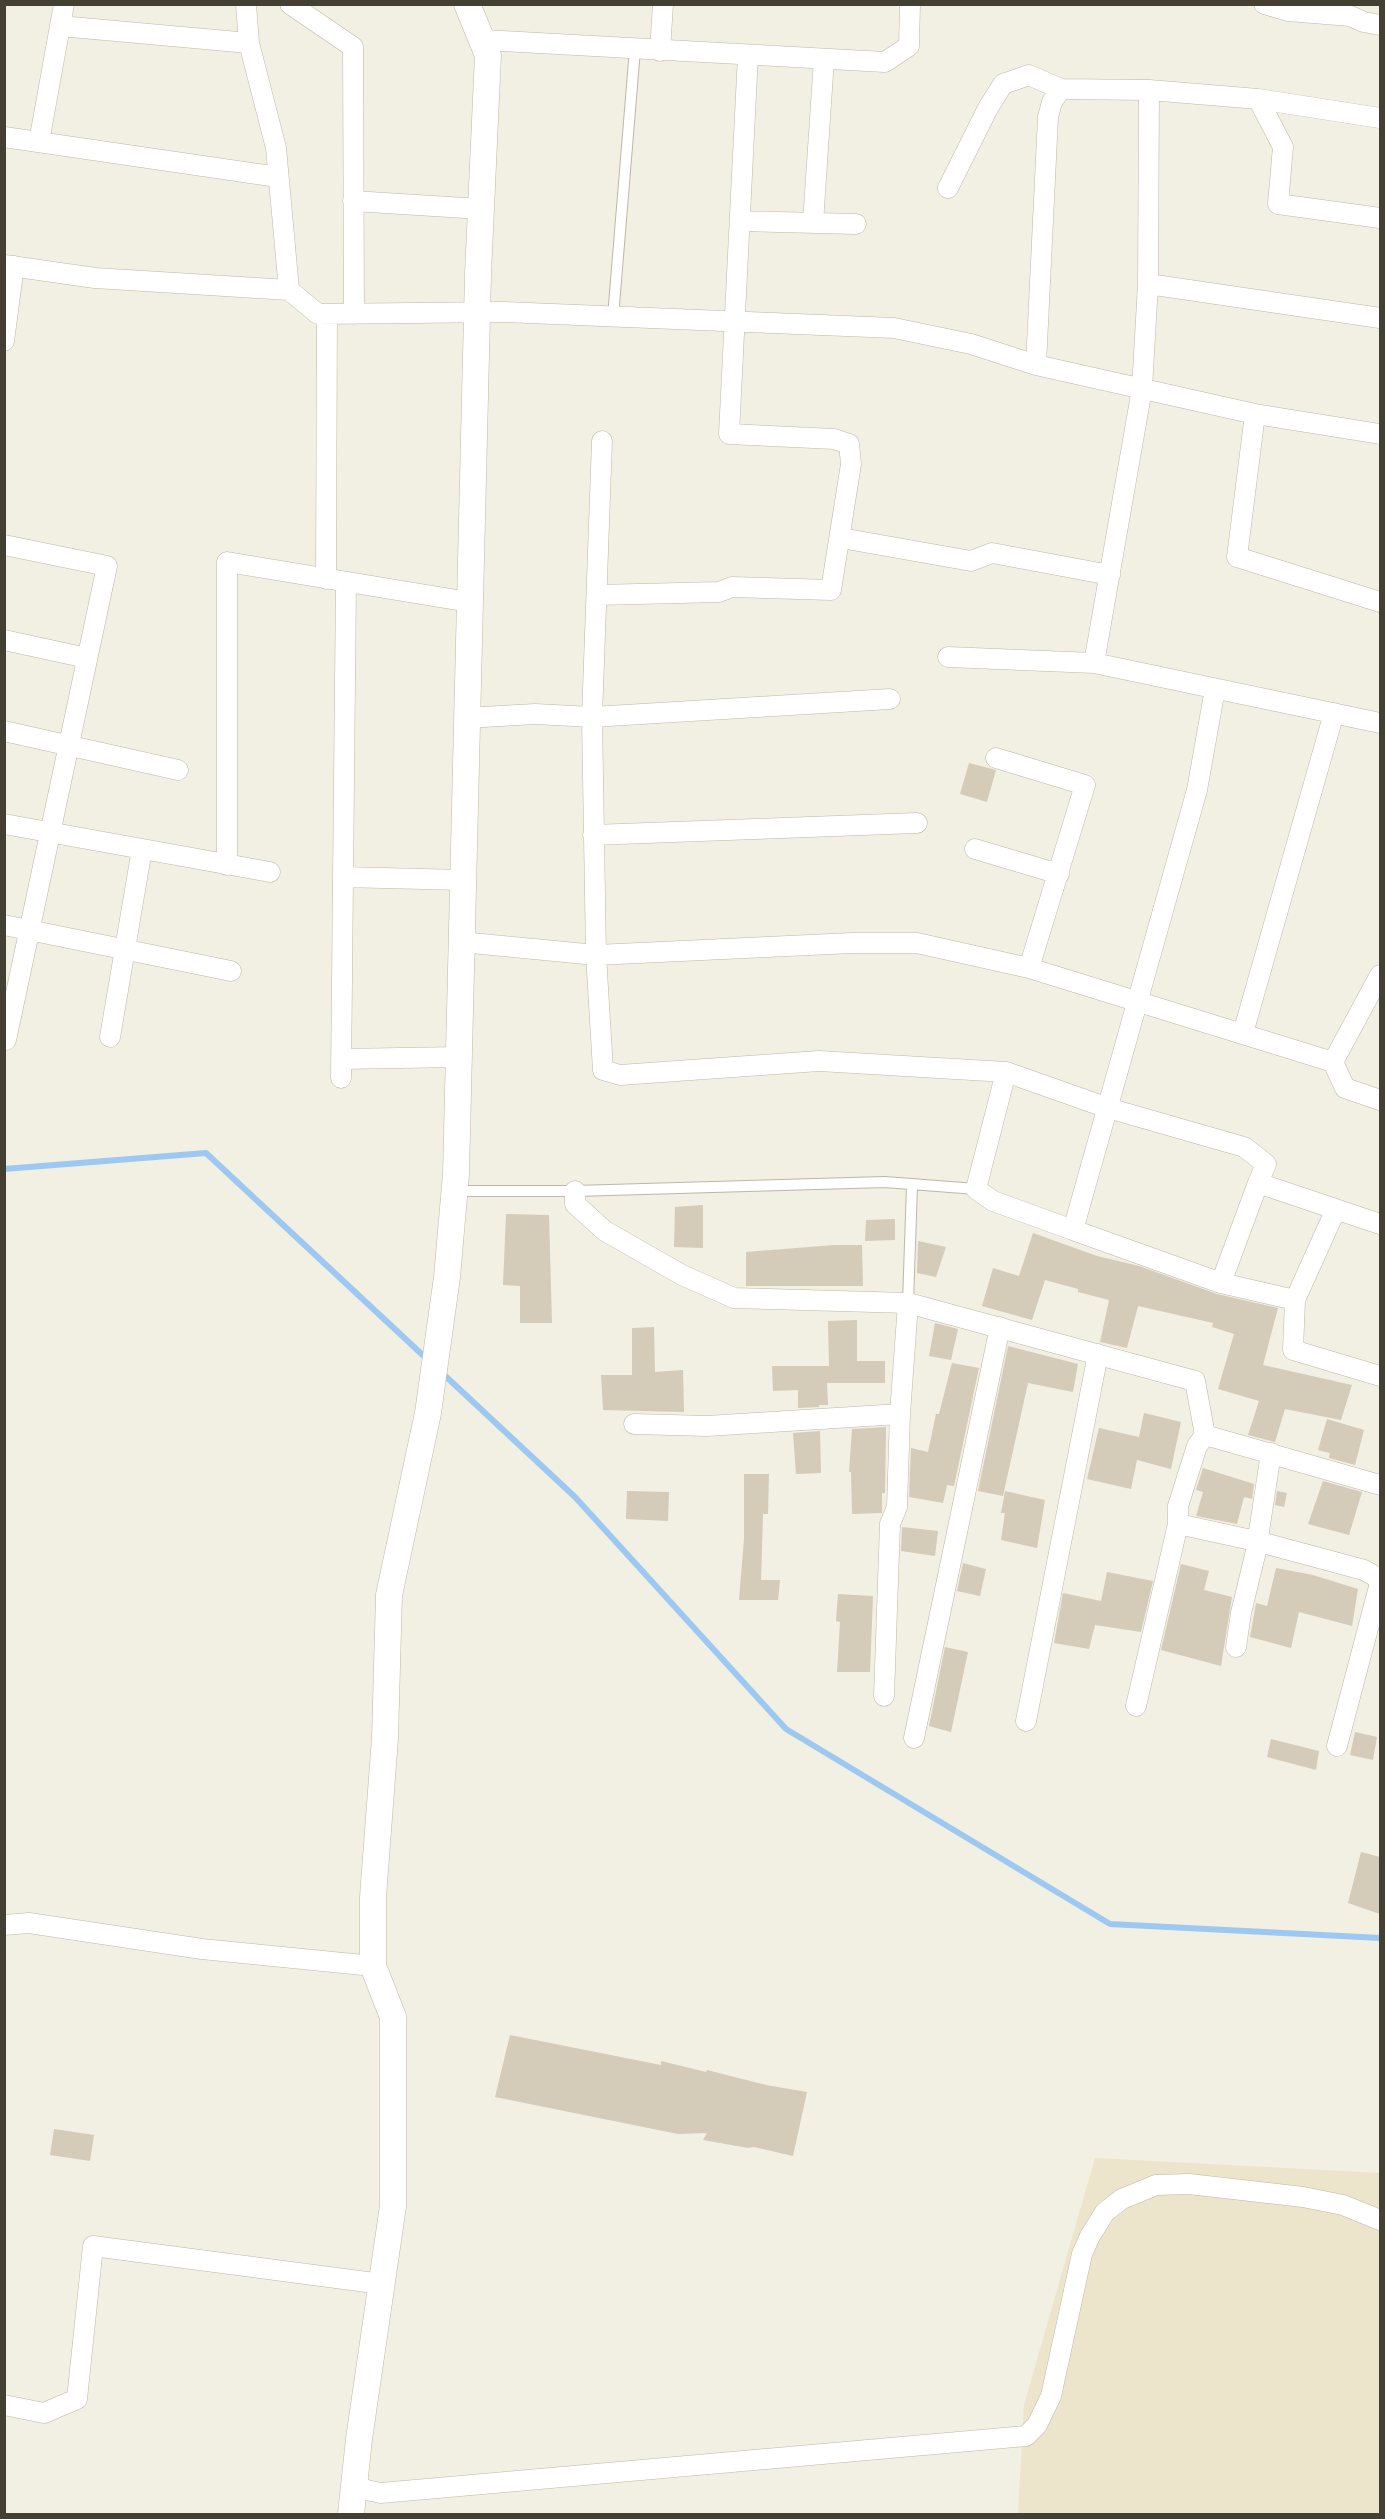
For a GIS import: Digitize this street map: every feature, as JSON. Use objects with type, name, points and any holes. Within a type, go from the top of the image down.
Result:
[{"type":"street","points":[[39,142],[64,4]]},
{"type":"street","points":[[246,4],[249,43],[276,148],[289,290]]},
{"type":"street","points":[[290,4],[353,47],[354,314]]},
{"type":"street","points":[[351,2514],[393,2206],[393,2017],[373,1966],[373,1897],[385,1738],[389,1595],[428,1413],[447,1277],[455,1191],[477,314],[488,56],[484,40],[467,4]]},
{"type":"street","points":[[660,51],[663,4]]},
{"type":"street","points":[[484,40],[885,62],[909,46],[910,4]]},
{"type":"street","points":[[1264,4],[1288,11],[1351,10],[1364,22],[1380,25]]},
{"type":"street","points":[[60,26],[249,43]]},
{"type":"street","points":[[597,595],[719,592],[732,587],[831,590],[851,464],[849,444],[834,439],[729,434],[748,55]]},
{"type":"street","points":[[813,223],[824,58]]},
{"type":"street","points":[[948,188],[988,108],[1003,84],[1029,75],[1061,89],[1149,90],[1257,99],[1380,118]]},
{"type":"street","points":[[1036,365],[1048,117],[1061,89]]},
{"type":"street","points":[[1094,663],[1142,389],[1148,284],[1149,90]]},
{"type":"street","points":[[1257,99],[1283,147],[1278,204],[1380,218]]},
{"type":"street","points":[[4,137],[278,177]]},
{"type":"street","points":[[353,201],[481,209]]},
{"type":"street","points":[[740,221],[856,224]]},
{"type":"street","points":[[4,341],[9,266],[95,278],[289,290],[318,314],[504,312],[894,328],[971,344],[1036,365],[1255,414],[1380,434]]},
{"type":"street","points":[[1148,284],[1380,318]]},
{"type":"street","points":[[326,579],[327,314]]},
{"type":"street","points":[[1255,414],[1237,557],[1380,602]]},
{"type":"street","points":[[602,441],[592,717],[596,955],[599,1041],[603,1070],[620,1075],[819,1061],[1006,1072],[1108,1108],[1244,1148],[1266,1164],[1221,1283]]},
{"type":"street","points":[[841,538],[971,561],[992,553],[1110,575]]},
{"type":"street","points":[[4,545],[107,566],[6,1040]]},
{"type":"street","points":[[227,865],[227,562],[469,602]]},
{"type":"street","points":[[346,582],[342,1069],[459,1057]]},
{"type":"street","points":[[4,640],[87,658]]},
{"type":"street","points":[[948,657],[1094,663],[1380,723]]},
{"type":"street","points":[[1073,1230],[1197,790],[1215,689]]},
{"type":"street","points":[[466,718],[535,714],[592,717],[890,699]]},
{"type":"street","points":[[1243,1033],[1334,713]]},
{"type":"street","points":[[4,731],[178,770]]},
{"type":"street","points":[[996,758],[1085,785],[1029,968]]},
{"type":"street","points":[[593,835],[917,823]]},
{"type":"street","points":[[4,824],[270,872]]},
{"type":"street","points":[[110,1037],[142,849]]},
{"type":"street","points":[[975,849],[1059,874]]},
{"type":"street","points":[[343,877],[462,879]]},
{"type":"street","points":[[4,925],[231,971]]},
{"type":"street","points":[[461,942],[596,955],[852,943],[917,943],[1029,968],[1333,1062],[1345,1088],[1380,1100]]},
{"type":"street","points":[[1333,1062],[1380,975]]},
{"type":"street","points":[[1006,1072],[976,1189],[993,1201],[1221,1283],[1295,1300]]},
{"type":"street","points":[[1258,1183],[1380,1224]]},
{"type":"street","points":[[575,1191],[575,1204],[610,1234],[682,1275],[734,1298],[908,1303],[1195,1381],[1205,1435],[1197,1446],[1178,1506],[1178,1524],[1136,1706]]},
{"type":"street","points":[[1336,1209],[1295,1300],[1293,1350],[1380,1376]]},
{"type":"street","points":[[884,1696],[890,1524],[897,1507],[900,1414],[908,1303]]},
{"type":"street","points":[[914,1738],[1000,1327]]},
{"type":"street","points":[[1026,1721],[1098,1354]]},
{"type":"street","points":[[634,1425],[707,1426],[900,1414]]},
{"type":"street","points":[[1205,1435],[1380,1485]]},
{"type":"street","points":[[1236,1647],[1241,1613],[1256,1551],[1271,1453]]},
{"type":"street","points":[[1178,1524],[1256,1541],[1364,1570],[1380,1581],[1337,1746]]},
{"type":"street","points":[[4,1924],[29,1923],[202,1949],[373,1966]]},
{"type":"street","points":[[354,2482],[366,2490],[381,2493],[1026,2436],[1037,2425],[1051,2396],[1082,2254],[1105,2212],[1122,2199],[1156,2185],[1189,2184],[1303,2197],[1343,2205],[1380,2220]]},
{"type":"street","points":[[4,2405],[44,2414],[77,2399],[93,2247],[382,2284]]},
{"type":"lane","points":[[613,317],[635,49]]},
{"type":"lane","points":[[455,1191],[575,1191],[885,1182],[976,1189]]},
{"type":"lane","points":[[908,1303],[912,1185]]},
{"type":"shaded area","points":[[1095,2158],[1380,2173],[1380,2514],[1018,2514],[1024,2405]]},
{"type":"building","points":[[969,763],[996,770],[987,802],[960,794]]},
{"type":"building","points":[[703,1205],[703,1248],[674,1247],[675,1207]]},
{"type":"building","points":[[506,1214],[549,1215],[552,1323],[520,1323],[520,1286],[503,1285]]},
{"type":"building","points":[[895,1219],[895,1240],[865,1241],[866,1220]]},
{"type":"building","points":[[1033,1233],[1097,1256],[1139,1266],[1217,1294],[1278,1308],[1263,1365],[1352,1385],[1341,1420],[1285,1409],[1275,1442],[1248,1435],[1259,1401],[1218,1389],[1234,1334],[1212,1327],[1213,1323],[1138,1306],[1127,1348],[1100,1342],[1109,1300],[1078,1292],[1078,1289],[1045,1280],[1032,1320],[982,1306],[993,1268],[1019,1276]]},
{"type":"building","points":[[918,1241],[946,1247],[936,1277],[917,1273]]},
{"type":"building","points":[[862,1245],[863,1286],[746,1286],[746,1252]]},
{"type":"building","points":[[857,1320],[857,1361],[885,1361],[885,1383],[827,1383],[828,1405],[819,1405],[819,1407],[798,1408],[798,1390],[773,1391],[772,1366],[829,1366],[828,1321]]},
{"type":"building","points":[[935,1323],[958,1329],[951,1360],[929,1356]]},
{"type":"building","points":[[654,1327],[655,1372],[683,1370],[684,1412],[603,1410],[601,1375],[632,1375],[632,1328]]},
{"type":"building","points":[[1008,1346],[1078,1364],[1073,1392],[1028,1383],[1003,1496],[978,1491]]},
{"type":"building","points":[[952,1363],[979,1368],[954,1486],[947,1485],[943,1503],[909,1497],[911,1448],[928,1452],[936,1414],[939,1414]]},
{"type":"building","points":[[1144,1413],[1181,1422],[1171,1469],[1137,1460],[1131,1489],[1087,1479],[1099,1428],[1139,1437]]},
{"type":"building","points":[[1327,1419],[1364,1430],[1355,1465],[1329,1458],[1330,1453],[1318,1450]]},
{"type":"building","points":[[886,1427],[885,1493],[882,1493],[882,1513],[852,1514],[851,1472],[849,1472],[852,1429]]},
{"type":"building","points":[[820,1431],[821,1473],[796,1474],[793,1433]]},
{"type":"building","points":[[1203,1468],[1254,1484],[1252,1499],[1244,1497],[1237,1524],[1196,1516],[1203,1492],[1196,1490]]},
{"type":"building","points":[[744,1474],[769,1474],[768,1514],[763,1514],[761,1580],[780,1580],[778,1600],[739,1600],[744,1539]]},
{"type":"building","points":[[1323,1481],[1362,1492],[1349,1535],[1308,1524]]},
{"type":"building","points":[[627,1491],[669,1492],[668,1521],[626,1519]]},
{"type":"building","points":[[1005,1491],[1045,1500],[1037,1548],[1001,1540],[1005,1513],[1001,1513]]},
{"type":"building","points":[[1277,1491],[1287,1493],[1284,1507],[1275,1505]]},
{"type":"building","points":[[902,1527],[938,1531],[935,1556],[901,1551]]},
{"type":"building","points":[[963,1563],[986,1569],[980,1596],[957,1591]]},
{"type":"building","points":[[1181,1564],[1209,1571],[1204,1590],[1232,1597],[1221,1666],[1161,1650]]},
{"type":"building","points":[[1276,1568],[1313,1575],[1358,1589],[1352,1626],[1299,1612],[1291,1648],[1250,1637],[1256,1603],[1267,1606]]},
{"type":"building","points":[[1107,1572],[1153,1581],[1141,1632],[1095,1625],[1089,1649],[1054,1643],[1063,1593],[1101,1601]]},
{"type":"building","points":[[838,1594],[873,1596],[870,1672],[837,1672],[840,1622],[836,1621]]},
{"type":"building","points":[[945,1647],[968,1652],[951,1732],[929,1726]]},
{"type":"building","points":[[1355,1732],[1377,1737],[1373,1760],[1350,1755]]},
{"type":"building","points":[[1271,1739],[1319,1751],[1316,1770],[1267,1757]]},
{"type":"building","points":[[1361,1852],[1380,1857],[1380,1914],[1348,1903]]},
{"type":"building","points":[[510,2035],[661,2065],[661,2061],[807,2092],[793,2156],[754,2147],[748,2148],[703,2140],[707,2133],[678,2134],[495,2097]]},
{"type":"building","points":[[54,2129],[94,2135],[90,2161],[50,2155]]},
{"type":"waterway","points":[[4,1169],[206,1153],[428,1360]]},
{"type":"waterway","points":[[440,1371],[575,1497],[786,1729],[1110,1924],[1380,1938]]}]
